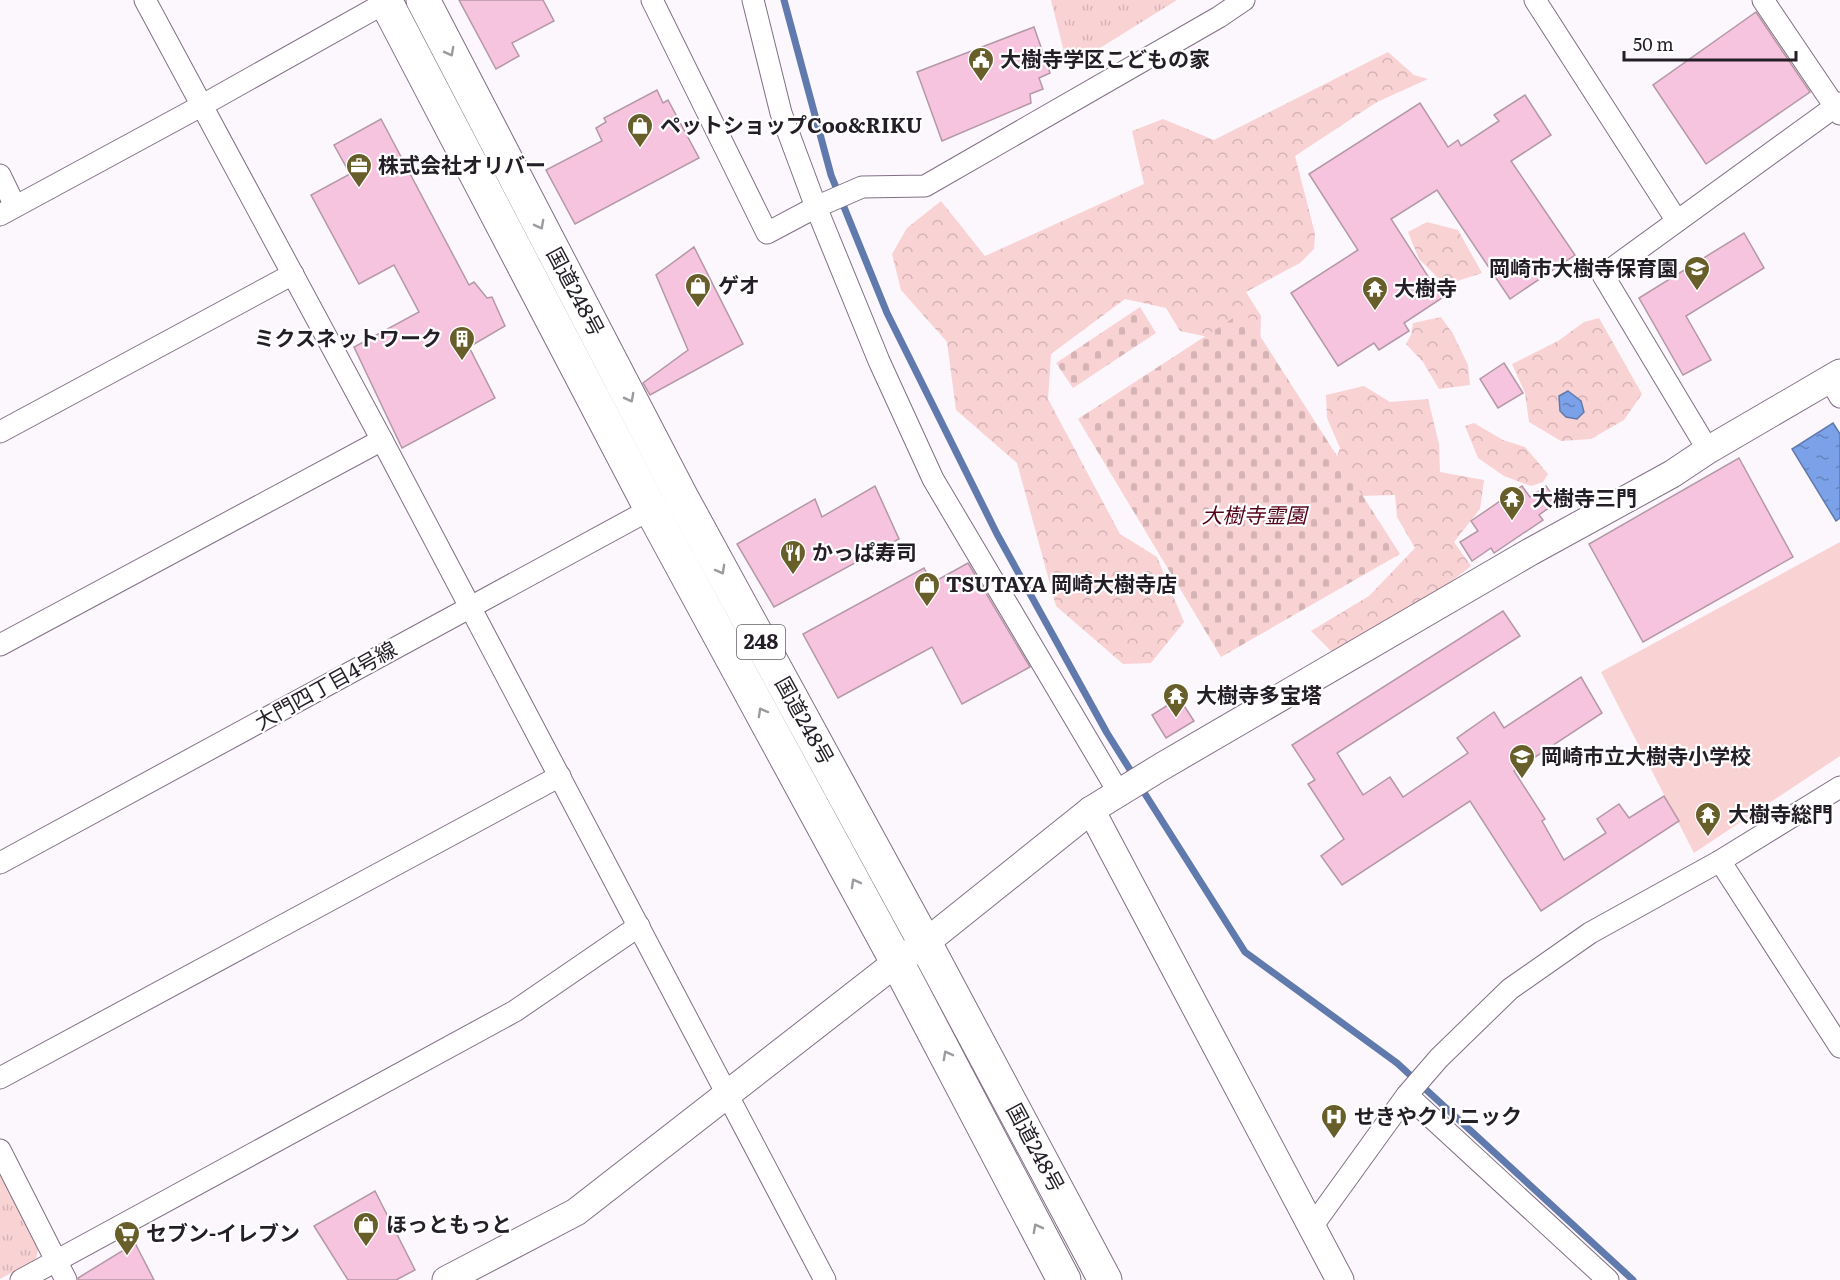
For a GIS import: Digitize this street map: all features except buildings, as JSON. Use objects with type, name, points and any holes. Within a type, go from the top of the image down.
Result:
[{"type":"highway","name":"国道248号","points":[[423,0],[682,498],[925,943],[1105,1280]]},
{"type":"highway","name":"国道248号","points":[[387,1],[651,509],[897,962],[1064,1280]]},
{"type":"street","points":[[145,0],[382,440],[825,1280]]},
{"type":"street","points":[[652,0],[766,233],[816,207],[862,188],[925,186],[1219,17],[1244,0]]},
{"type":"street","points":[[753,0],[781,112],[816,207],[879,361],[933,479],[1119,793]]},
{"type":"street","points":[[1536,0],[1677,221]]},
{"type":"street","points":[[1708,450],[1603,275],[1838,108],[1763,0]]},
{"type":"street","points":[[0,175],[8,211],[387,1]]},
{"type":"street","points":[[0,432],[293,274]]},
{"type":"street","points":[[446,1280],[576,1212],[897,962],[925,943],[1091,810],[1530,552],[1672,474],[1708,450],[1837,383]]},
{"type":"street","points":[[0,645],[382,440]]},
{"type":"street","name":"大門四丁目4号線","points":[[0,863],[651,509]]},
{"type":"street","points":[[0,1078],[560,776]]},
{"type":"street","points":[[1311,1228],[1407,1095],[1439,1058],[1510,989],[1590,933],[1720,861],[1840,787]]},
{"type":"street","points":[[1091,810],[1340,1280]]},
{"type":"street","points":[[1720,861],[1840,1047]]},
{"type":"street","points":[[21,1280],[515,1011],[639,926]]},
{"type":"street","points":[[1407,1095],[1608,1280]]},
{"type":"street","points":[[0,1150],[66,1280]]},
{"type":"green space","points":[[1051,0],[1177,0],[1068,68]]},
{"type":"green space","points":[[1388,52],[1414,75],[1428,79],[1377,102],[1295,156],[1315,234],[1314,249],[1300,263],[1246,292],[1261,316],[1260,352],[1223,340],[1180,331],[1166,308],[1125,299],[1051,354],[1048,399],[1120,534],[1157,557],[1184,622],[1151,663],[1123,664],[1056,606],[1017,463],[956,410],[947,342],[901,290],[892,254],[907,228],[941,201],[985,256],[1144,184],[1132,131],[1163,119],[1214,140]]},
{"type":"green space","points":[[1427,222],[1458,230],[1482,273],[1445,285],[1419,259],[1408,232]]},
{"type":"green space","points":[[1140,307],[1156,333],[1073,388],[1056,363]]},
{"type":"green space","name":"大樹寺霊園","points":[[1244,311],[1400,554],[1221,657],[1078,419]]},
{"type":"green space","points":[[1441,317],[1453,334],[1468,365],[1470,385],[1439,389],[1423,362],[1406,344],[1411,335],[1413,323]]},
{"type":"green space","points":[[1599,318],[1642,394],[1624,420],[1591,439],[1561,441],[1529,422],[1525,393],[1512,364],[1558,341],[1584,322]]},
{"type":"green space","points":[[1364,386],[1390,402],[1428,399],[1439,444],[1440,472],[1484,480],[1480,509],[1454,542],[1471,566],[1418,607],[1334,654],[1311,631],[1369,596],[1415,548],[1397,517],[1395,495],[1360,496],[1330,477],[1340,448],[1327,418],[1326,395]]},
{"type":"green space","points":[[1474,423],[1503,440],[1525,447],[1548,474],[1543,482],[1531,486],[1504,476],[1478,458],[1465,426]]},
{"type":"green space","points":[[1840,542],[1840,756],[1694,853],[1601,672]]},
{"type":"green space","points":[[0,1174],[38,1249],[36,1259],[0,1279]]},
{"type":"green space","points":[[0,1205],[8,1221],[0,1242]]},
{"type":"water","points":[[1568,391],[1581,401],[1584,412],[1577,419],[1566,417],[1560,411],[1559,396]]},
{"type":"water","points":[[1833,423],[1840,434],[1840,518],[1836,521],[1792,449]]},
{"type":"waterway","points":[[784,0],[831,175],[887,313],[997,534],[1107,733],[1134,776]]},
{"type":"waterway","points":[[1140,786],[1245,952],[1397,1063],[1633,1280]]},
{"type":"place","name":"大樹寺学区こどもの家","points":[[981,83]]},
{"type":"place","name":"ペットショップCoo&RIKU","points":[[640,149]]},
{"type":"place","name":"株式会社オリバー","points":[[359,189]]},
{"type":"place","name":"岡崎市大樹寺保育園","points":[[1697,292]]},
{"type":"place","name":"ゲオ","points":[[698,309]]},
{"type":"place","name":"大樹寺","points":[[1375,312]]},
{"type":"place","name":"ミクスネットワーク","points":[[462,362]]},
{"type":"place","name":"大樹寺三門","points":[[1512,522]]},
{"type":"place","name":"かっぱ寿司","points":[[793,576]]},
{"type":"place","name":"TSUTAYA 岡崎大樹寺店","points":[[927,608]]},
{"type":"place","name":"大樹寺多宝塔","points":[[1176,719]]},
{"type":"place","name":"岡崎市立大樹寺小学校","points":[[1522,780]]},
{"type":"place","name":"大樹寺総門","points":[[1708,838]]},
{"type":"place","name":"せきやクリニック","points":[[1334,1140]]},
{"type":"place","name":"ほっともっと","points":[[366,1248]]},
{"type":"place","name":"セブン-イレブン","points":[[127,1257]]}]
